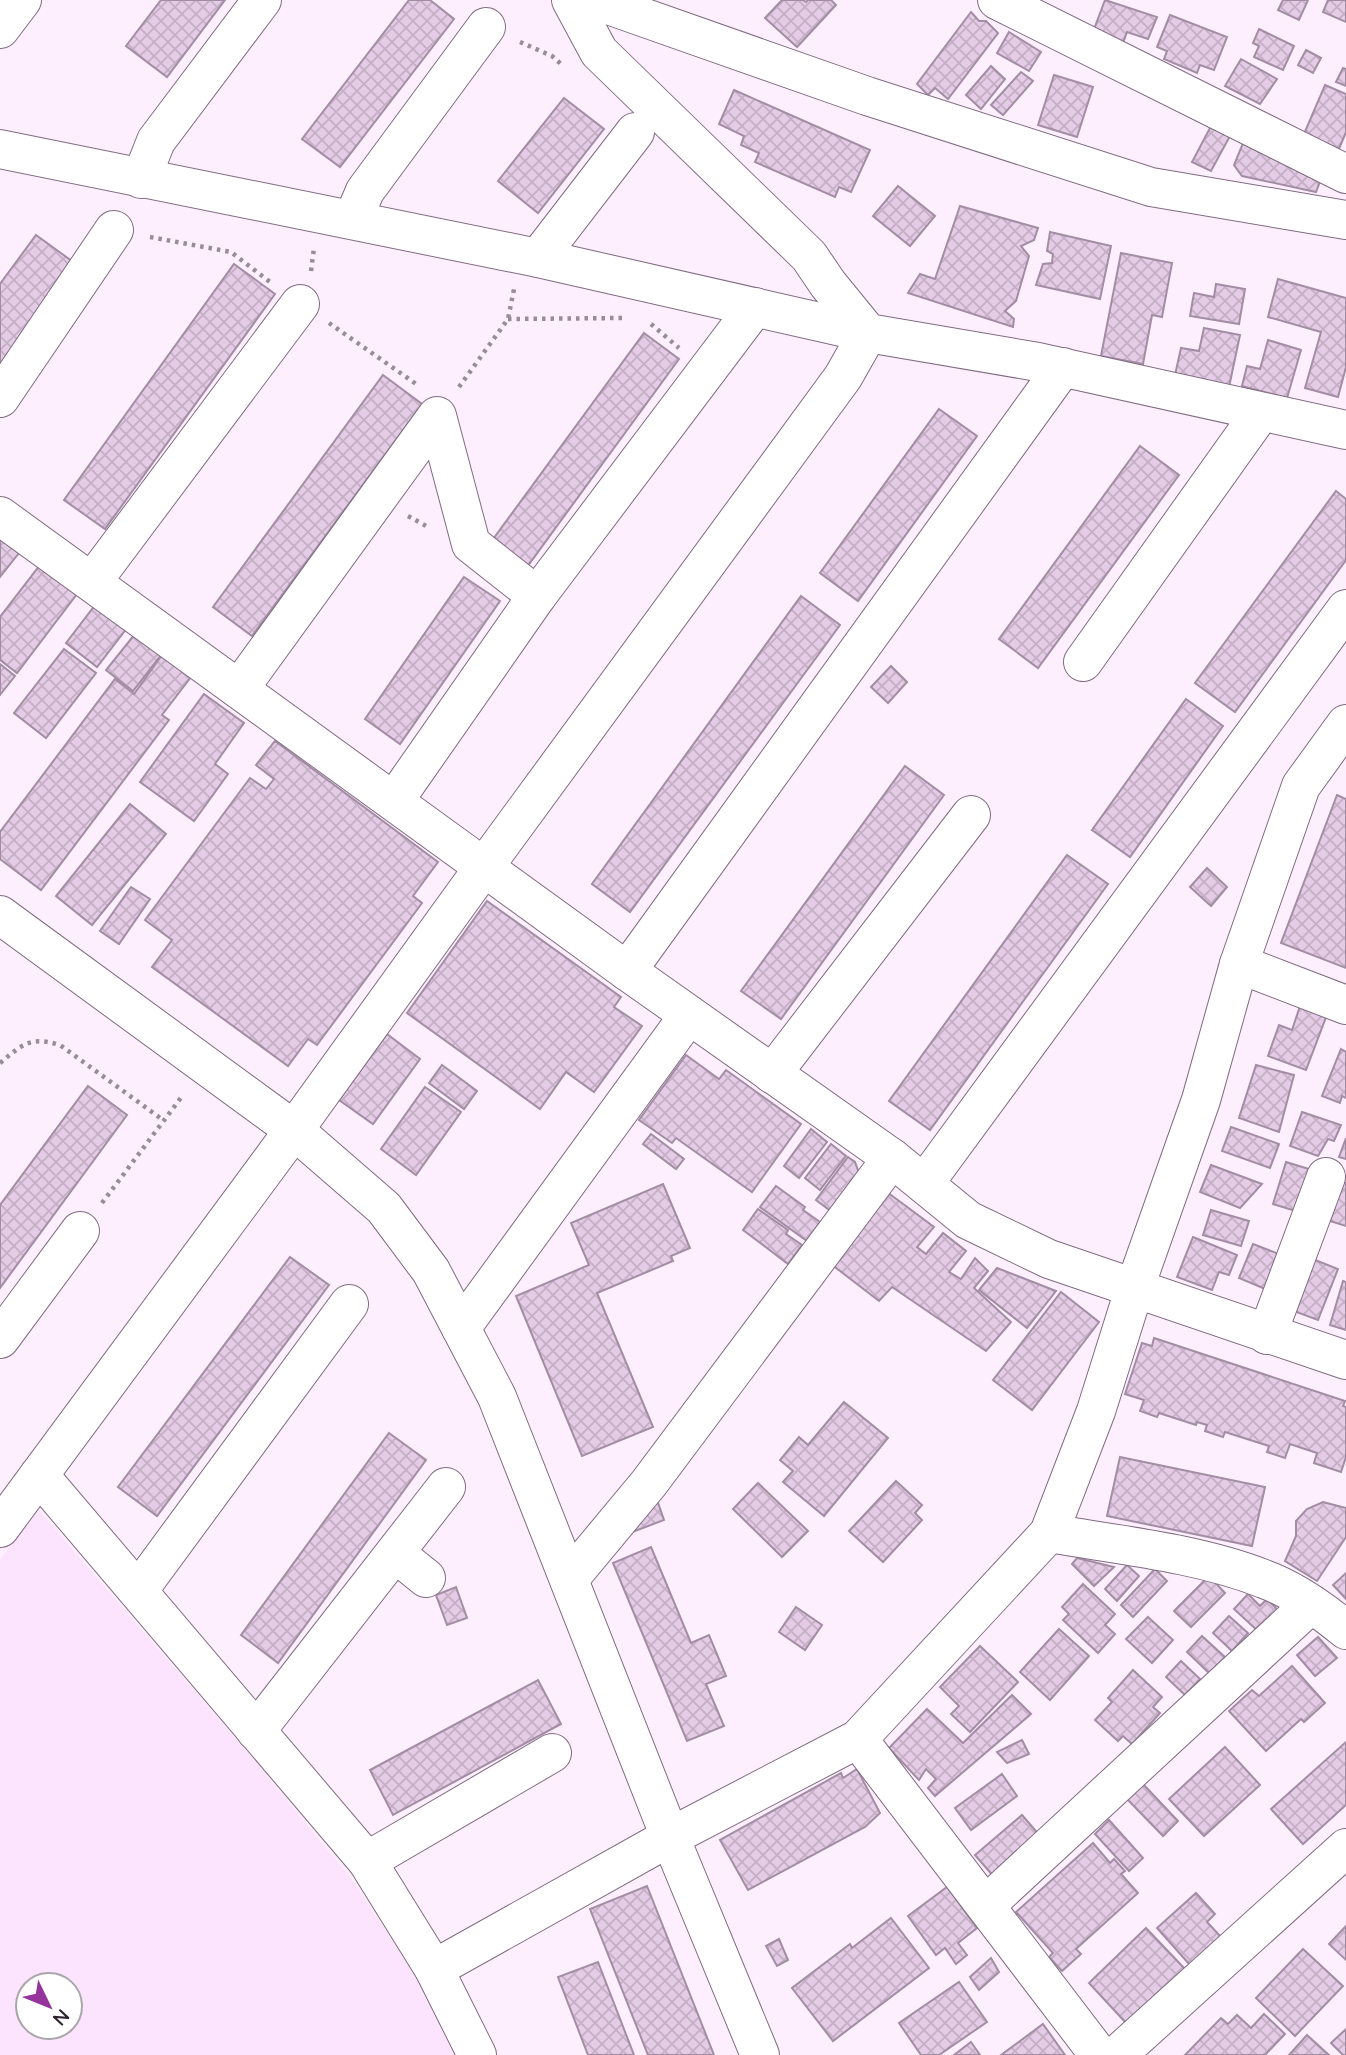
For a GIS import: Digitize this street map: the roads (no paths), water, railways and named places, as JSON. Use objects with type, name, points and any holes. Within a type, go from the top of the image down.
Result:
[{"type":"street","points":[[0,29],[22,0]]},
{"type":"street","points":[[141,179],[156,141],[262,0]]},
{"type":"street","points":[[571,0],[599,52],[809,256],[868,333]]},
{"type":"street","points":[[594,0],[867,96],[1151,187],[1346,220]]},
{"type":"street","points":[[997,0],[1346,174]]},
{"type":"street","points":[[336,216],[365,191],[486,27]]},
{"type":"street","points":[[530,256],[635,132]]},
{"type":"street","points":[[0,149],[530,256],[868,333],[1063,367],[1346,430]]},
{"type":"street","points":[[0,398],[114,230]]},
{"type":"street","points":[[92,582],[300,304]]},
{"type":"street","points":[[394,802],[537,596],[755,307]]},
{"type":"street","points":[[0,1528],[843,377],[868,333]]},
{"type":"street","points":[[627,971],[1063,367]]},
{"type":"street","points":[[1083,662],[1261,412]]},
{"type":"street","points":[[239,688],[437,416],[471,544],[537,596]]},
{"type":"street","points":[[0,516],[627,971],[892,1158],[968,1220],[1037,1254],[1346,1360]]},
{"type":"street","points":[[924,1184],[1346,609]]},
{"type":"street","points":[[434,1969],[670,1837],[858,1739],[1049,1532],[1096,1412],[1135,1287],[1201,1100],[1239,964],[1301,786],[1346,724]]},
{"type":"street","points":[[772,1074],[971,815]]},
{"type":"street","points":[[0,915],[294,1130],[384,1208],[431,1271],[497,1397],[670,1837],[760,2055]]},
{"type":"street","points":[[1239,964],[1346,1005]]},
{"type":"street","points":[[461,1328],[689,1015]]},
{"type":"street","points":[[570,1578],[649,1483],[892,1158]]},
{"type":"street","points":[[1267,1335],[1326,1177]]},
{"type":"street","points":[[0,1339],[80,1231]]},
{"type":"street","points":[[138,1591],[311,1384],[349,1304]]},
{"type":"street","points":[[40,1475],[368,1861],[434,1969],[477,2055]]},
{"type":"street","points":[[256,1731],[446,1487]]},
{"type":"street","points":[[1049,1532],[1193,1559],[1265,1579],[1322,1609],[1346,1630]]},
{"type":"street","points":[[396,1553],[426,1578]]},
{"type":"street","points":[[986,1905],[1311,1604]]},
{"type":"street","points":[[858,1739],[1099,2055]]},
{"type":"street","points":[[368,1861],[552,1754]]},
{"type":"street","points":[[1117,2055],[1346,1848]]}]
